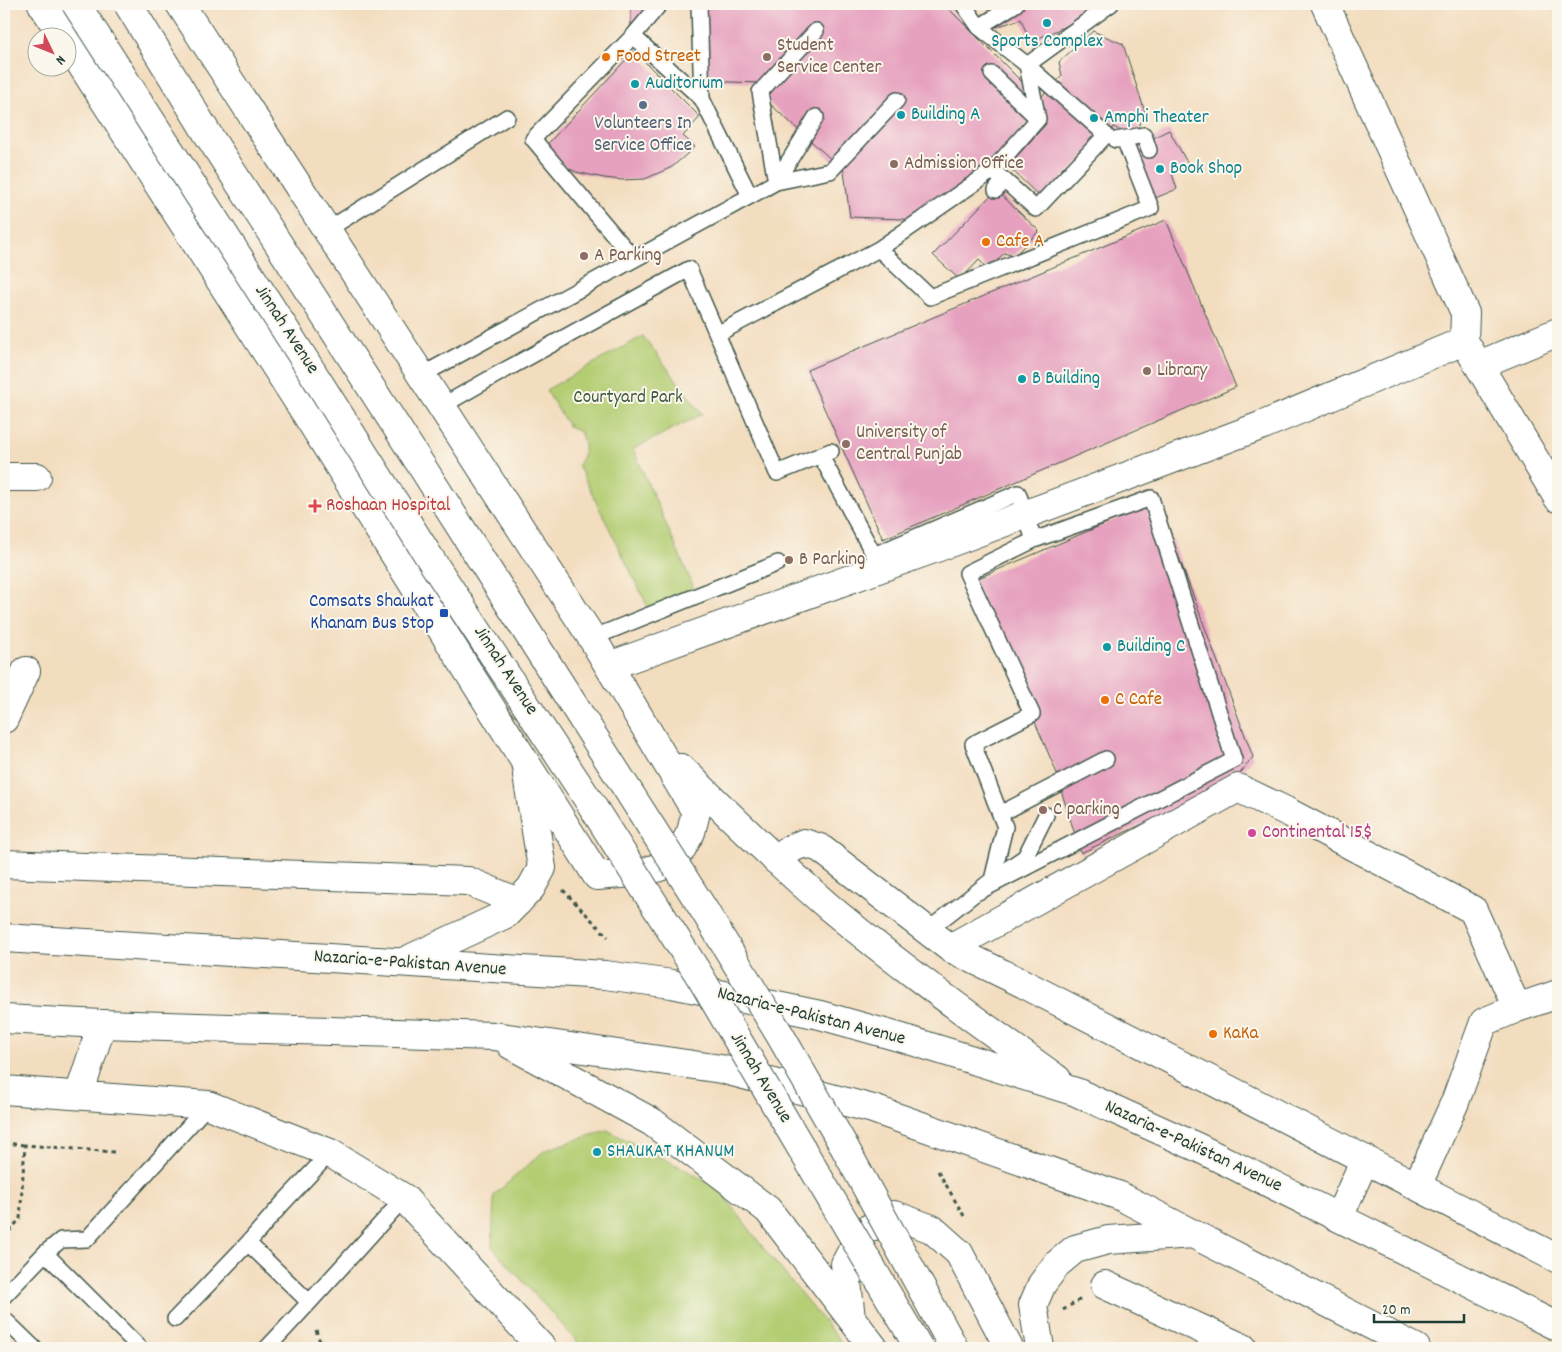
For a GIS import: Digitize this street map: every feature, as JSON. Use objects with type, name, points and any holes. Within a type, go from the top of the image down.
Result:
[{"type":"main road","points":[[42,4],[58,28]]},
{"type":"main road","name":"Jinnah Avenue","points":[[76,4],[701,978],[919,1348]]},
{"type":"main road","name":"Jinnah Avenue","points":[[128,4],[207,133],[704,910],[780,1035],[841,1141],[954,1348]]},
{"type":"main road","points":[[78,60],[306,414],[597,876],[645,872],[665,864],[680,850],[691,832],[696,812],[592,638],[180,4]]},
{"type":"main road","points":[[1325,4],[1464,313],[1464,341],[1558,498]]},
{"type":"main road","points":[[1478,364],[1558,332]]},
{"type":"main road","points":[[609,666],[939,547],[1263,425],[1464,341]]},
{"type":"main road","points":[[4,477],[37,477]]},
{"type":"main road","points":[[4,719],[26,671]]},
{"type":"main road","points":[[655,742],[776,860],[832,908],[948,1000],[1076,1092]]},
{"type":"main road","points":[[399,963],[506,914],[531,888],[542,868],[525,763]]},
{"type":"main road","points":[[950,948],[1238,788],[1286,811],[1473,910],[1517,1008]]},
{"type":"main road","points":[[776,860],[788,850],[804,843],[820,848],[950,948],[1024,984],[1558,1258]]},
{"type":"main road","points":[[4,864],[468,881],[518,902]]},
{"type":"main road","name":"Nazaria-e-Pakistan Avenue","points":[[4,938],[605,975],[672,984],[820,1015],[902,1038],[1076,1092],[1200,1148],[1558,1327]]},
{"type":"main road","points":[[1417,1186],[1455,1102],[1484,1022],[1558,994]]},
{"type":"main road","points":[[4,1019],[102,1024],[494,1036],[721,1069],[873,1109],[1120,1196],[1416,1348]]},
{"type":"main road","points":[[79,1096],[102,1024]]},
{"type":"main road","points":[[494,1036],[597,1090],[652,1122],[768,1210],[874,1348]]},
{"type":"main road","points":[[4,1090],[208,1105],[330,1153],[404,1198],[542,1348]]},
{"type":"main road","points":[[1339,1217],[1365,1159]]},
{"type":"main road","points":[[851,1318],[845,1264],[862,1232],[894,1215],[932,1230],[959,1253],[1009,1348]]},
{"type":"main road","points":[[1040,1348],[1033,1305],[1042,1284],[1056,1264],[1075,1250],[1108,1240],[1193,1234]]},
{"type":"main road","points":[[1105,1285],[1243,1348]]},
{"type":"lane","points":[[634,259],[533,140],[633,36],[660,4]]},
{"type":"lane","points":[[699,4],[702,98]]},
{"type":"lane","points":[[963,4],[979,27],[1027,65],[1106,135],[1036,210],[997,180]]},
{"type":"lane","points":[[979,27],[1016,4]]},
{"type":"lane","points":[[1027,65],[1111,4]]},
{"type":"lane","points":[[776,182],[760,92],[816,32]]},
{"type":"lane","points":[[633,36],[702,98],[750,196]]},
{"type":"lane","points":[[717,334],[879,249],[997,180],[1038,119],[1027,65]]},
{"type":"lane","points":[[992,74],[1038,119]]},
{"type":"lane","points":[[422,375],[776,182],[830,170],[897,100]]},
{"type":"lane","points":[[326,230],[507,117]]},
{"type":"lane","points":[[776,182],[816,117]]},
{"type":"lane","points":[[1099,143],[1144,135],[1149,150]]},
{"type":"lane","points":[[879,249],[930,297],[1151,208],[1124,139]]},
{"type":"lane","points":[[442,406],[689,270],[778,473],[826,453],[874,555],[1018,493],[1034,540]]},
{"type":"lane","points":[[978,892],[1234,760],[1151,498],[1034,540],[967,573],[1032,714],[973,744],[1005,826],[992,880]]},
{"type":"lane","points":[[592,638],[778,563]]},
{"type":"lane","points":[[1000,814],[1106,759]]},
{"type":"lane","points":[[927,931],[992,880],[1025,857],[1046,815]]},
{"type":"lane","points":[[4,1296],[45,1253],[61,1240],[87,1239],[208,1105]]},
{"type":"lane","points":[[175,1319],[330,1153]]},
{"type":"lane","points":[[267,1348],[333,1278],[404,1198]]},
{"type":"lane","points":[[248,1243],[309,1302]]},
{"type":"lane","points":[[45,1253],[140,1348]]},
{"type":"lane","points":[[4,1319],[34,1348]]},
{"type":"lane","points":[[284,1348],[285,1329]]},
{"type":"path","points":[[542,868],[608,937]]},
{"type":"path","points":[[4,1143],[114,1152]]},
{"type":"path","points":[[4,1237],[20,1219],[25,1144]]},
{"type":"path","points":[[316,1326],[316,1332],[322,1348]]},
{"type":"green space","name":"Courtyard Park","points":[[643,336],[702,414],[633,449],[694,588],[649,609],[578,465],[583,457],[584,449],[580,432],[569,427],[546,390]]},
{"type":"green space","points":[[607,1130],[688,1171],[720,1190],[765,1250],[846,1348],[583,1348],[492,1247],[494,1195],[545,1150]]},
{"type":"building","points":[[634,4],[664,4],[631,28],[631,7]]},
{"type":"building","name":"Building A","points":[[707,4],[944,4],[1032,92],[1014,108],[1029,121],[969,189],[928,220],[850,217],[844,171],[770,104],[763,83],[699,81]]},
{"type":"building","name":"Sports Complex","points":[[987,4],[1116,4],[1030,42],[1021,19],[996,27]]},
{"type":"building","name":"Amphi Theater","points":[[1093,31],[1123,44],[1145,112],[1134,139],[1114,127],[1042,199],[1008,166],[1046,124],[1041,97],[1062,76],[1059,62]]},
{"type":"building","name":"Auditorium","points":[[634,51],[700,117],[683,136],[695,147],[672,167],[645,179],[622,180],[576,172],[556,162],[541,151]]},
{"type":"building","name":"Book Shop","points":[[1169,130],[1188,164],[1172,174],[1177,189],[1153,199],[1131,149]]},
{"type":"building","name":"Cafe A","points":[[996,190],[1039,231],[1014,256],[1004,253],[989,270],[979,260],[960,280],[933,255]]},
{"type":"building","name":"B Building","points":[[1166,220],[1236,387],[883,539],[807,370]]},
{"type":"building","name":"Building C","points":[[1158,501],[1253,757],[1234,781],[1081,853],[1059,784],[1059,778],[974,580]]},
{"type":"place","name":"Sports Complex","points":[[1047,23]]},
{"type":"place","name":"Food Street","points":[[606,57]]},
{"type":"place","name":"Student Service Center","points":[[767,57]]},
{"type":"place","name":"Auditorium","points":[[635,84]]},
{"type":"place","name":"Volunteers In Service Office","points":[[643,105]]},
{"type":"place","name":"Building A","points":[[901,115]]},
{"type":"place","name":"Amphi Theater","points":[[1094,118]]},
{"type":"place","name":"Admission Office","points":[[894,164]]},
{"type":"place","name":"Book Shop","points":[[1160,169]]},
{"type":"place","name":"Cafe A","points":[[986,242]]},
{"type":"place","name":"A Parking","points":[[584,256]]},
{"type":"place","name":"Library","points":[[1147,371]]},
{"type":"place","name":"B Building","points":[[1022,379]]},
{"type":"place","name":"University of Central Punjab","points":[[846,444]]},
{"type":"place","name":"Roshaan Hospital","points":[[315,506]]},
{"type":"place","name":"B Parking","points":[[789,560]]},
{"type":"place","name":"Comsats Shaukat Khanam Bus Stop","points":[[444,613]]},
{"type":"place","name":"Building C","points":[[1107,647]]},
{"type":"place","name":"C Cafe","points":[[1105,700]]},
{"type":"place","name":"C parking","points":[[1043,810]]},
{"type":"place","name":"Continental 15$","points":[[1252,833]]},
{"type":"place","name":"KaKa","points":[[1213,1034]]},
{"type":"place","name":"SHAUKAT KHANUM","points":[[597,1152]]}]
